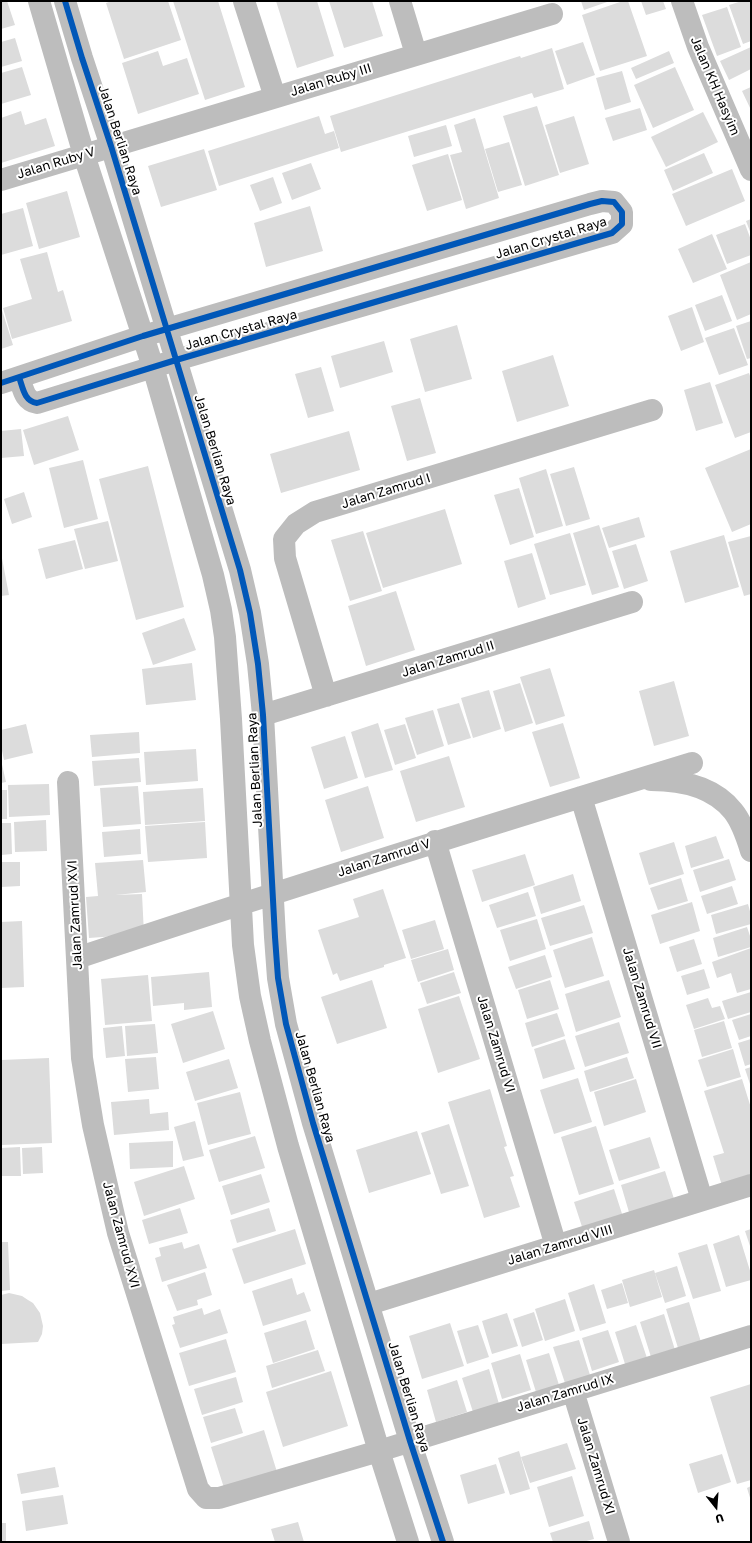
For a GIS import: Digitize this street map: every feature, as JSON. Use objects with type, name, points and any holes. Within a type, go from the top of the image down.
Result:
[{"type":"street","name":"Jalan Berlian Raya","points":[[39,1],[84,155],[153,367],[213,576],[226,637],[240,904],[243,945],[250,996],[260,1041],[288,1146],[379,1451],[408,1542]]},
{"type":"street","name":"Jalan Berlian Raya","points":[[66,1],[82,58],[111,146],[225,518],[243,585],[250,614],[257,657],[263,715],[278,978],[286,1024],[313,1123],[410,1441],[443,1542]]},
{"type":"street","points":[[244,1],[275,97]]},
{"type":"street","points":[[400,1],[416,54]]},
{"type":"street","name":"Jalan KH Hasyim","points":[[682,1],[698,47],[751,170]]},
{"type":"street","name":"Jalan Ruby III","points":[[111,146],[552,14]]},
{"type":"street","name":"Jalan Ruby V","points":[[1,180],[111,146]]},
{"type":"street","name":"Jalan Crystal Raya","points":[[602,201],[614,202],[622,212],[622,224],[612,233],[176,360],[37,403],[31,402],[26,398],[10,380],[167,328],[602,201]]},
{"type":"street","points":[[457,243],[466,275]]},
{"type":"street","name":"Jalan Zamrud I","points":[[326,696],[285,558],[284,539],[296,524],[315,512],[652,410]]},
{"type":"street","name":"Jalan Zamrud II","points":[[263,715],[632,602]]},
{"type":"street","name":"Jalan Zamrud V","points":[[77,958],[272,893],[435,841],[692,763]]},
{"type":"street","points":[[636,780],[661,780],[686,783],[704,789],[719,797],[734,812],[743,829],[751,851]]},
{"type":"street","name":"Jalan Zamrud XVI","points":[[68,782],[82,1058],[93,1125],[118,1233],[198,1489],[206,1498],[218,1498],[379,1451]]},
{"type":"street","name":"Jalan Zamrud VII","points":[[581,797],[702,1200]]},
{"type":"street","name":"Jalan Zamrud VI","points":[[435,841],[556,1246]]},
{"type":"street","name":"Jalan Zamrud VIII","points":[[369,1304],[751,1184]]},
{"type":"street","name":"Jalan Zamrud IX","points":[[379,1451],[751,1336]]},
{"type":"street","name":"Jalan Zamrud XI","points":[[573,1391],[619,1542]]},
{"type":"building","points":[[1,1],[7,1],[15,25],[1,29]]},
{"type":"building","points":[[112,1],[168,1],[181,40],[124,59],[106,3]]},
{"type":"building","points":[[173,1],[218,1],[245,87],[205,100]]},
{"type":"building","points":[[276,1],[317,1],[334,56],[297,68]]},
{"type":"building","points":[[329,1],[372,1],[383,36],[344,48]]},
{"type":"building","points":[[581,1],[610,1],[584,10]]},
{"type":"building","points":[[623,1],[628,1],[647,56],[600,71],[582,15]]},
{"type":"building","points":[[641,1],[663,1],[666,9],[646,15]]},
{"type":"building","points":[[742,1],[751,1],[751,41],[743,44],[729,5]]},
{"type":"building","points":[[727,7],[741,47],[717,56],[702,15]]},
{"type":"building","points":[[15,38],[22,61],[1,67],[1,42]]},
{"type":"building","points":[[583,42],[595,75],[567,85],[555,51]]},
{"type":"building","points":[[751,47],[751,69],[729,80],[720,61]]},
{"type":"building","points":[[552,48],[564,89],[534,98],[532,93],[341,152],[330,116],[520,56],[521,58]]},
{"type":"building","points":[[158,51],[163,66],[187,58],[199,94],[138,114],[122,63]]},
{"type":"building","points":[[669,51],[674,63],[636,79],[631,68]]},
{"type":"building","points":[[22,67],[31,95],[1,104],[1,73]]},
{"type":"building","points":[[675,67],[694,110],[653,128],[634,85]]},
{"type":"building","points":[[622,71],[631,102],[605,110],[596,78]]},
{"type":"building","points":[[751,87],[751,110],[742,91]]},
{"type":"building","points":[[537,106],[559,175],[525,186],[503,116]]},
{"type":"building","points":[[640,108],[647,130],[613,141],[605,118]]},
{"type":"building","points":[[21,111],[25,125],[46,118],[55,146],[1,163],[1,118]]},
{"type":"building","points":[[703,112],[718,142],[666,167],[651,137]]},
{"type":"building","points":[[319,116],[325,134],[334,131],[339,148],[219,186],[208,151]]},
{"type":"building","points":[[574,116],[589,164],[560,173],[545,125]]},
{"type":"building","points":[[475,118],[499,198],[466,209],[450,155],[462,152],[454,125]]},
{"type":"building","points":[[446,125],[452,146],[414,157],[408,136]]},
{"type":"building","points":[[509,142],[522,185],[498,192],[485,149]]},
{"type":"building","points":[[204,149],[217,190],[161,207],[148,166]]},
{"type":"building","points":[[704,153],[713,173],[673,191],[664,170]]},
{"type":"building","points":[[448,154],[462,200],[427,211],[412,165]]},
{"type":"building","points":[[311,163],[321,189],[292,200],[282,173]]},
{"type":"building","points":[[732,169],[745,201],[686,226],[672,194]]},
{"type":"building","points":[[273,177],[282,203],[260,211],[250,185]]},
{"type":"building","points":[[67,191],[80,237],[39,249],[26,203]]},
{"type":"building","points":[[310,206],[323,251],[266,267],[254,223]]},
{"type":"building","points":[[23,208],[33,246],[1,255],[1,214]]},
{"type":"building","points":[[751,219],[751,234],[746,221]]},
{"type":"building","points":[[745,224],[751,240],[751,255],[727,264],[716,235]]},
{"type":"building","points":[[712,234],[727,269],[693,283],[678,249]]},
{"type":"building","points":[[47,252],[58,292],[63,290],[72,321],[12,339],[3,308],[32,299],[20,259]]},
{"type":"building","points":[[751,262],[751,314],[737,320],[720,275]]},
{"type":"building","points":[[722,295],[732,321],[705,331],[695,305]]},
{"type":"building","points":[[1,307],[13,345],[1,349]]},
{"type":"building","points":[[692,307],[704,342],[681,351],[668,316]]},
{"type":"building","points":[[751,321],[751,358],[747,359],[736,326]]},
{"type":"building","points":[[457,325],[472,379],[425,392],[410,339]]},
{"type":"building","points":[[734,328],[748,365],[719,375],[705,338]]},
{"type":"building","points":[[384,341],[393,372],[340,388],[331,356]]},
{"type":"building","points":[[553,355],[569,406],[517,422],[502,371]]},
{"type":"building","points":[[321,367],[334,411],[308,418],[295,374]]},
{"type":"building","points":[[749,373],[751,379],[751,432],[735,438],[715,385]]},
{"type":"building","points":[[710,382],[723,423],[696,431],[684,390]]},
{"type":"building","points":[[420,398],[436,453],[407,461],[391,406]]},
{"type":"building","points":[[68,416],[79,450],[34,465],[23,430]]},
{"type":"building","points":[[21,429],[24,456],[1,458],[1,431]]},
{"type":"building","points":[[349,431],[360,470],[281,493],[270,454]]},
{"type":"building","points":[[751,449],[751,524],[732,532],[705,468]]},
{"type":"building","points":[[83,460],[98,519],[64,528],[49,468]]},
{"type":"building","points":[[148,466],[184,607],[136,620],[99,479]]},
{"type":"building","points":[[574,467],[590,519],[566,526],[550,474]]},
{"type":"building","points":[[546,469],[563,526],[536,534],[519,478]]},
{"type":"building","points":[[519,488],[534,537],[510,545],[494,495]]},
{"type":"building","points":[[24,492],[32,517],[12,524],[4,499]]},
{"type":"building","points":[[445,509],[462,564],[383,588],[366,533]]},
{"type":"building","points":[[639,517],[645,537],[609,548],[602,528]]},
{"type":"building","points":[[108,521],[118,561],[85,569],[74,529]]},
{"type":"building","points":[[599,525],[619,587],[592,595],[573,533]]},
{"type":"building","points":[[363,531],[382,591],[350,601],[331,540]]},
{"type":"building","points":[[570,533],[586,585],[550,595],[534,544]]},
{"type":"building","points":[[724,535],[739,587],[685,603],[670,551]]},
{"type":"building","points":[[751,536],[751,594],[744,596],[728,542]]},
{"type":"building","points":[[75,540],[83,569],[46,579],[38,549]]},
{"type":"building","points":[[636,544],[648,581],[624,589],[612,551]]},
{"type":"building","points":[[1,553],[9,595],[1,596]]},
{"type":"building","points":[[532,553],[546,599],[518,608],[504,561]]},
{"type":"building","points":[[396,591],[415,650],[366,666],[348,606]]},
{"type":"building","points":[[184,618],[196,650],[153,665],[142,633]]},
{"type":"building","points":[[192,663],[196,700],[146,705],[142,669]]},
{"type":"building","points":[[550,668],[565,716],[536,725],[520,677]]},
{"type":"building","points":[[674,681],[689,736],[654,746],[639,691]]},
{"type":"building","points":[[520,683],[533,723],[505,732],[493,691]]},
{"type":"building","points":[[489,690],[501,729],[473,738],[461,698]]},
{"type":"building","points":[[459,703],[471,738],[448,745],[437,709]]},
{"type":"building","points":[[433,710],[444,746],[417,755],[405,718]]},
{"type":"building","points":[[378,723],[393,770],[365,778],[351,732]]},
{"type":"building","points":[[563,723],[580,778],[550,787],[532,732]]},
{"type":"building","points":[[26,724],[33,753],[4,760],[1,746],[1,730]]},
{"type":"building","points":[[405,724],[416,758],[395,765],[384,730]]},
{"type":"building","points":[[139,732],[140,753],[92,757],[90,735]]},
{"type":"building","points":[[345,736],[358,778],[324,789],[311,747]]},
{"type":"building","points":[[196,749],[198,781],[146,785],[144,752]]},
{"type":"building","points":[[449,756],[465,807],[416,822],[400,771]]},
{"type":"building","points":[[139,758],[141,782],[94,786],[92,761]]},
{"type":"building","points":[[1,760],[6,782],[1,783]]},
{"type":"building","points":[[49,784],[50,815],[9,817],[8,785]]},
{"type":"building","points":[[138,786],[141,824],[103,827],[100,788]]},
{"type":"building","points":[[368,786],[384,838],[341,852],[325,800]]},
{"type":"building","points":[[203,788],[205,821],[145,825],[143,792]]},
{"type":"building","points":[[1,790],[7,790],[7,819],[1,819]]},
{"type":"building","points":[[46,820],[47,851],[15,852],[14,822]]},
{"type":"building","points":[[205,822],[207,858],[148,862],[145,826]]},
{"type":"building","points":[[1,823],[11,823],[12,854],[1,855]]},
{"type":"building","points":[[140,829],[141,854],[104,857],[102,832]]},
{"type":"building","points":[[716,836],[724,858],[691,868],[685,846]]},
{"type":"building","points":[[674,842],[684,874],[649,885],[639,853]]},
{"type":"building","points":[[525,854],[535,885],[482,902],[472,870]]},
{"type":"building","points":[[729,859],[736,880],[700,892],[693,870]]},
{"type":"building","points":[[143,860],[146,892],[115,895],[142,894],[144,934],[89,938],[86,897],[98,896],[95,863]]},
{"type":"building","points":[[1,862],[20,862],[20,886],[1,887]]},
{"type":"building","points":[[573,874],[581,901],[541,914],[533,887]]},
{"type":"building","points":[[681,878],[688,901],[658,910],[650,888]]},
{"type":"building","points":[[732,886],[738,904],[707,914],[701,896]]},
{"type":"building","points":[[383,889],[406,958],[384,965],[384,967],[340,981],[337,973],[333,975],[318,930],[359,917],[353,899]]},
{"type":"building","points":[[528,892],[536,916],[497,928],[489,905]]},
{"type":"building","points":[[692,902],[700,931],[660,944],[651,915]]},
{"type":"building","points":[[748,904],[751,915],[751,924],[716,934],[711,915]]},
{"type":"building","points":[[584,905],[593,933],[550,946],[541,918]]},
{"type":"building","points":[[537,919],[546,949],[510,961],[500,930]]},
{"type":"building","points":[[435,920],[444,949],[411,959],[402,930]]},
{"type":"building","points":[[22,921],[24,987],[1,988],[1,922]]},
{"type":"building","points":[[747,927],[751,939],[751,947],[718,957],[713,938]]},
{"type":"building","points":[[592,937],[604,976],[565,988],[553,950]]},
{"type":"building","points":[[694,939],[702,964],[677,972],[669,947]]},
{"type":"building","points":[[751,948],[751,989],[737,993],[731,973],[717,978],[712,962]]},
{"type":"building","points":[[448,949],[454,970],[418,982],[411,960]]},
{"type":"building","points":[[545,955],[552,977],[516,989],[508,967]]},
{"type":"building","points":[[704,969],[710,988],[687,995],[681,976]]},
{"type":"building","points":[[209,972],[212,1007],[184,1010],[184,1003],[153,1006],[151,977]]},
{"type":"building","points":[[454,972],[461,993],[427,1004],[420,983]]},
{"type":"building","points":[[148,975],[152,1021],[105,1025],[101,979]]},
{"type":"building","points":[[372,980],[387,1028],[337,1044],[321,997]]},
{"type":"building","points":[[550,980],[559,1009],[527,1019],[518,990]]},
{"type":"building","points":[[609,980],[621,1017],[576,1032],[565,994]]},
{"type":"building","points":[[751,992],[751,1012],[728,1019],[722,1001]]},
{"type":"building","points":[[459,996],[480,1059],[438,1073],[418,1009]]},
{"type":"building","points":[[708,998],[712,1008],[720,1006],[725,1019],[694,1029],[686,1005]]},
{"type":"building","points":[[213,1011],[225,1049],[183,1063],[171,1024]]},
{"type":"building","points":[[557,1013],[565,1036],[532,1047],[525,1023]]},
{"type":"building","points":[[751,1014],[751,1036],[739,1040],[732,1020]]},
{"type":"building","points":[[724,1021],[732,1048],[702,1057],[694,1030]]},
{"type":"building","points":[[619,1022],[629,1053],[585,1067],[575,1036]]},
{"type":"building","points":[[155,1024],[158,1053],[127,1056],[125,1026]]},
{"type":"building","points":[[122,1026],[125,1056],[106,1058],[103,1028]]},
{"type":"building","points":[[565,1039],[575,1069],[543,1079],[534,1049]]},
{"type":"building","points":[[751,1039],[751,1064],[745,1066],[738,1043]]},
{"type":"building","points":[[733,1049],[741,1077],[707,1087],[698,1060]]},
{"type":"building","points":[[156,1057],[159,1089],[128,1092],[125,1059]]},
{"type":"building","points":[[627,1057],[634,1078],[590,1092],[584,1071]]},
{"type":"building","points":[[49,1058],[52,1143],[1,1145],[1,1060]]},
{"type":"building","points":[[229,1059],[238,1088],[195,1101],[186,1072]]},
{"type":"building","points":[[751,1067],[751,1087],[745,1069]]},
{"type":"building","points":[[578,1078],[592,1122],[554,1134],[540,1090]]},
{"type":"building","points":[[636,1079],[646,1112],[604,1126],[594,1092]]},
{"type":"building","points":[[742,1079],[751,1108],[751,1181],[723,1189],[713,1156],[724,1153],[704,1091]]},
{"type":"building","points":[[490,1089],[507,1146],[504,1147],[514,1176],[510,1177],[520,1207],[484,1218],[448,1102]]},
{"type":"building","points":[[240,1092],[251,1134],[208,1145],[197,1103]]},
{"type":"building","points":[[149,1099],[150,1114],[168,1112],[169,1130],[114,1135],[111,1102]]},
{"type":"building","points":[[195,1121],[204,1156],[183,1161],[174,1127]]},
{"type":"building","points":[[449,1124],[469,1186],[441,1194],[421,1133]]},
{"type":"building","points":[[596,1126],[614,1184],[579,1195],[561,1137]]},
{"type":"building","points":[[417,1131],[431,1174],[369,1193],[356,1150]]},
{"type":"building","points":[[255,1136],[265,1168],[219,1182],[209,1150]]},
{"type":"building","points":[[650,1137],[660,1168],[619,1181],[609,1150]]},
{"type":"building","points":[[173,1141],[173,1167],[130,1169],[129,1143]]},
{"type":"building","points":[[20,1147],[21,1176],[1,1176],[1,1148]]},
{"type":"building","points":[[42,1147],[43,1173],[23,1174],[22,1148]]},
{"type":"building","points":[[184,1166],[195,1199],[144,1216],[134,1182]]},
{"type":"building","points":[[665,1171],[676,1205],[631,1219],[621,1185]]},
{"type":"building","points":[[261,1174],[270,1202],[231,1215],[222,1186]]},
{"type":"building","points":[[614,1189],[624,1220],[584,1233],[574,1202]]},
{"type":"building","points":[[180,1208],[188,1233],[149,1244],[142,1220]]},
{"type":"building","points":[[269,1208],[276,1231],[237,1243],[230,1220]]},
{"type":"building","points":[[295,1229],[306,1264],[244,1284],[232,1249]]},
{"type":"building","points":[[751,1229],[751,1249],[745,1231]]},
{"type":"building","points":[[739,1235],[751,1274],[751,1280],[726,1287],[713,1244]]},
{"type":"building","points":[[1,1242],[8,1242],[10,1290],[1,1291]]},
{"type":"building","points":[[182,1242],[184,1249],[199,1244],[207,1268],[162,1282],[155,1258],[161,1256],[159,1248]]},
{"type":"building","points":[[707,1244],[721,1291],[693,1299],[678,1253]]},
{"type":"building","points":[[677,1266],[686,1296],[665,1303],[655,1273]]},
{"type":"building","points":[[654,1270],[662,1297],[630,1307],[622,1280]]},
{"type":"building","points":[[205,1272],[212,1295],[197,1300],[198,1305],[177,1311],[167,1285]]},
{"type":"building","points":[[292,1278],[297,1295],[304,1292],[311,1311],[263,1326],[252,1291]]},
{"type":"building","points":[[622,1283],[628,1303],[607,1309],[601,1290]]},
{"type":"building","points":[[594,1284],[606,1323],[580,1331],[568,1293]]},
{"type":"building","points":[[9,1293],[22,1296],[33,1303],[40,1313],[43,1326],[42,1334],[38,1342],[1,1344],[1,1295]]},
{"type":"building","points":[[565,1299],[575,1331],[545,1341],[535,1309]]},
{"type":"building","points":[[689,1302],[701,1342],[678,1348],[666,1309]]},
{"type":"building","points":[[202,1308],[204,1315],[220,1309],[228,1333],[180,1348],[172,1325],[175,1324],[173,1317]]},
{"type":"building","points":[[534,1312],[543,1340],[522,1347],[513,1319]]},
{"type":"building","points":[[507,1313],[518,1346],[492,1354],[482,1321]]},
{"type":"building","points":[[664,1314],[675,1350],[651,1357],[640,1322]]},
{"type":"building","points":[[306,1320],[315,1349],[273,1363],[264,1333]]},
{"type":"building","points":[[450,1323],[464,1366],[422,1379],[409,1336]]},
{"type":"building","points":[[478,1325],[489,1357],[467,1364],[457,1331]]},
{"type":"building","points":[[636,1325],[647,1358],[625,1364],[615,1332]]},
{"type":"building","points":[[608,1330],[619,1362],[592,1371],[582,1338]]},
{"type":"building","points":[[226,1339],[236,1372],[189,1386],[179,1353]]},
{"type":"building","points":[[579,1340],[590,1375],[565,1383],[553,1347]]},
{"type":"building","points":[[318,1350],[325,1371],[272,1388],[266,1366]]},
{"type":"building","points":[[549,1353],[559,1385],[536,1392],[526,1360]]},
{"type":"building","points":[[520,1354],[531,1390],[502,1399],[491,1363]]},
{"type":"building","points":[[489,1369],[499,1404],[473,1412],[462,1378]]},
{"type":"building","points":[[331,1371],[348,1426],[283,1447],[266,1392]]},
{"type":"building","points":[[236,1377],[243,1402],[202,1415],[194,1389]]},
{"type":"building","points":[[457,1380],[467,1412],[436,1422],[427,1390]]},
{"type":"building","points":[[751,1384],[751,1480],[737,1484],[710,1397]]},
{"type":"building","points":[[235,1408],[243,1433],[211,1443],[203,1417]]},
{"type":"building","points":[[264,1430],[277,1472],[224,1488],[211,1447]]},
{"type":"building","points":[[567,1443],[576,1469],[530,1483],[521,1457]]},
{"type":"building","points":[[519,1451],[530,1489],[510,1495],[498,1458]]},
{"type":"building","points":[[722,1454],[731,1482],[698,1493],[689,1464]]},
{"type":"building","points":[[496,1464],[505,1493],[468,1504],[460,1475]]},
{"type":"building","points":[[55,1467],[59,1487],[21,1494],[17,1474]]},
{"type":"building","points":[[572,1476],[584,1516],[549,1527],[537,1487]]},
{"type":"building","points":[[751,1486],[751,1501],[747,1488]]},
{"type":"building","points":[[63,1495],[68,1524],[26,1531],[22,1501]]},
{"type":"building","points":[[589,1521],[594,1539],[583,1542],[553,1542],[550,1533]]},
{"type":"building","points":[[298,1522],[304,1542],[275,1542],[271,1529]]},
{"type":"building","points":[[1,1523],[6,1523],[6,1542],[1,1542]]},
{"type":"cycle path","points":[[65,1],[111,146],[240,570],[250,613],[258,664],[263,715],[278,978],[286,1024],[313,1123],[410,1441],[443,1542]]},
{"type":"cycle path","points":[[1,383],[143,336],[590,204],[602,201],[614,202],[622,212],[622,224],[612,233],[176,360],[37,403],[29,400],[23,390],[20,381],[19,377]]}]
